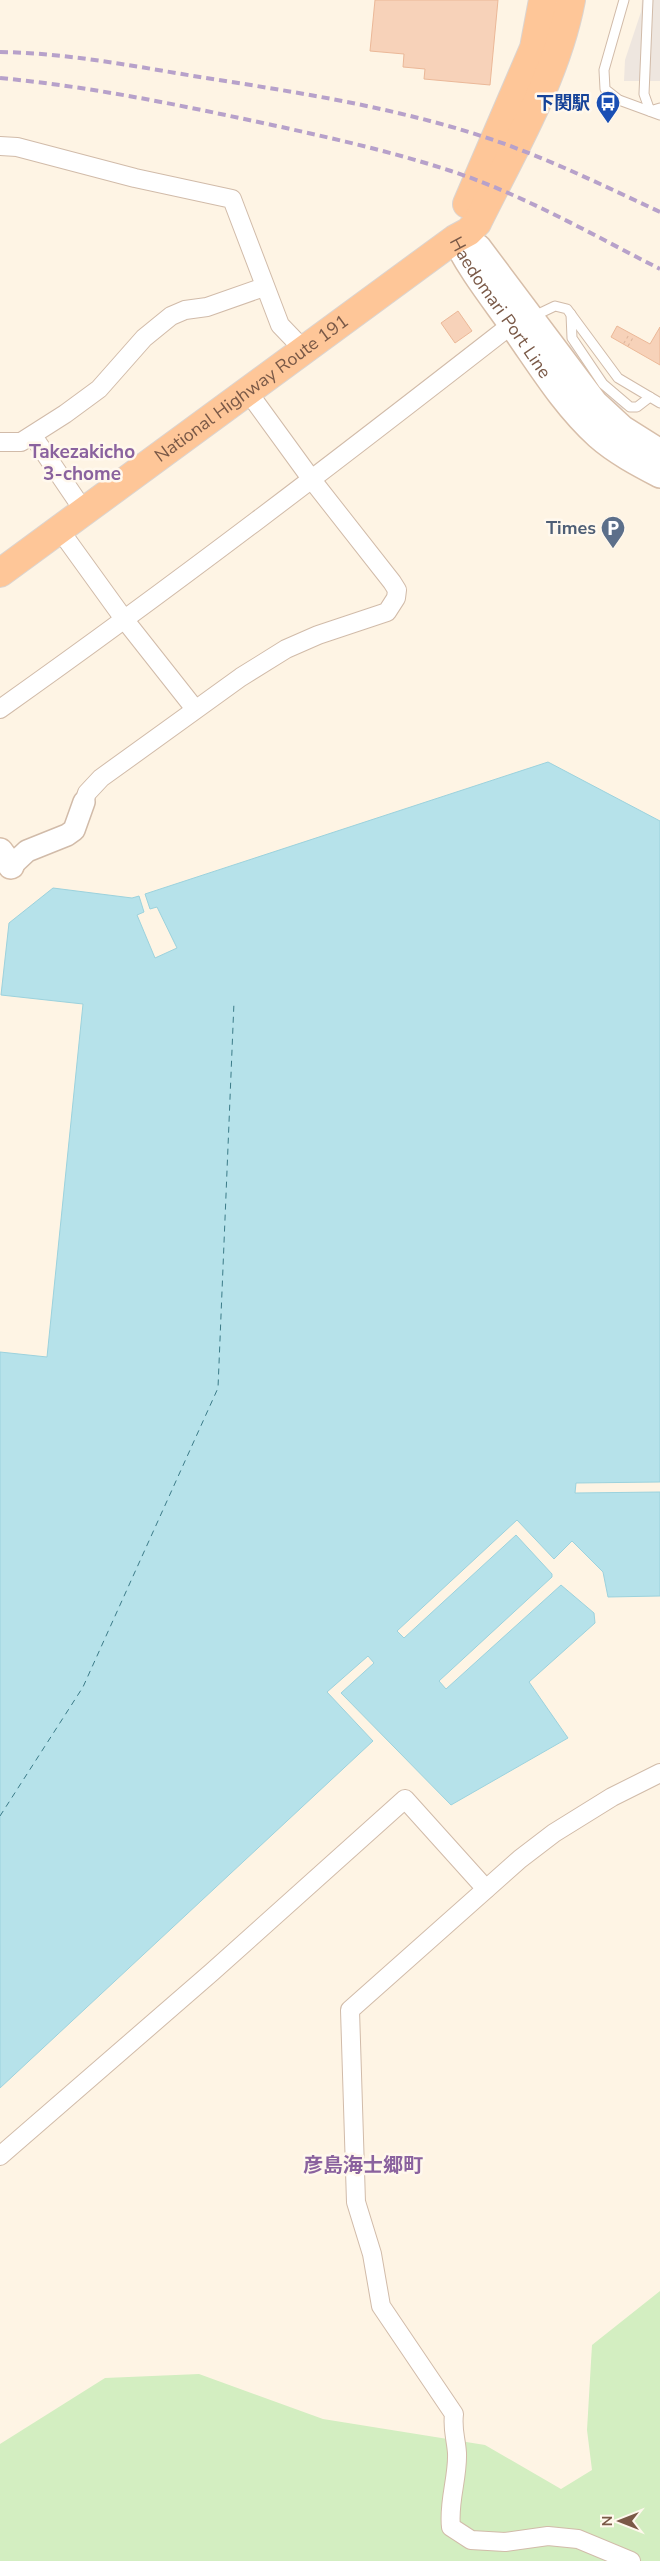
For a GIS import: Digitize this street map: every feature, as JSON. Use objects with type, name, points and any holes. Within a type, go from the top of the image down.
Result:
[{"type":"highway","points":[[455,239],[458,222],[534,48],[544,0]]},
{"type":"highway","name":"National Highway Route 191","points":[[0,573],[455,239],[468,232],[477,223],[527,120],[554,57],[571,0]]},
{"type":"main road","name":"Haedomari Port Line","points":[[455,239],[470,267],[594,403],[656,459]]},
{"type":"main road","name":"Haedomari Port Line","points":[[524,324],[562,398],[600,438],[656,459]]},
{"type":"street","points":[[0,146],[17,147],[135,178],[232,199],[280,325],[304,350]]},
{"type":"street","points":[[0,442],[21,442],[33,436],[99,389],[158,325],[185,310],[206,307],[264,287]]},
{"type":"street","points":[[0,709],[109,632],[524,324]]},
{"type":"street","points":[[4,863],[26,851],[67,835],[74,830],[87,793],[101,778],[195,709],[286,649],[318,635],[387,612],[393,606],[397,590],[392,582],[312,480],[248,392]]},
{"type":"street","points":[[33,436],[84,510]]},
{"type":"street","points":[[59,529],[124,619],[195,709]]},
{"type":"street","points":[[631,2561],[578,2540],[548,2536],[505,2542],[471,2540],[451,2527],[449,2510],[457,2453],[452,2429],[454,2414],[380,2306],[372,2254],[356,2202],[350,2010],[486,1889],[554,1833],[612,1797],[660,1773]]},
{"type":"street","points":[[0,2156],[212,1972],[405,1799],[486,1889]]},
{"type":"lane","points":[[624,0],[604,70],[606,89],[618,100],[660,115]]},
{"type":"lane","points":[[648,0],[644,94],[650,111]]},
{"type":"lane","points":[[650,111],[660,108]]},
{"type":"lane","points":[[524,324],[555,306],[567,309],[618,378],[660,403]]},
{"type":"lane","points":[[572,314],[572,338],[608,389],[623,402],[633,407],[641,405],[650,398]]},
{"type":"lane","points":[[538,346],[548,361],[562,398]]},
{"type":"path","points":[[627,337],[634,341]]},
{"type":"path","points":[[624,342],[631,346]]},
{"type":"shaded area","points":[[642,0],[660,0],[660,81],[624,81],[625,60],[641,12]]},
{"type":"shaded area","points":[[579,339],[608,381],[629,399],[622,411],[599,389],[568,346]]},
{"type":"green space","points":[[660,2291],[660,2561],[0,2561],[0,2444],[105,2378],[199,2374],[323,2419],[485,2445],[561,2489],[592,2470],[587,2430],[592,2345]]},
{"type":"water","points":[[548,762],[660,821],[660,1482],[576,1483],[575,1493],[660,1492],[660,1596],[608,1597],[603,1572],[572,1541],[554,1559],[517,1520],[397,1631],[404,1638],[516,1535],[552,1574],[552,1577],[439,1681],[446,1689],[561,1585],[594,1613],[595,1623],[529,1682],[568,1738],[451,1805],[341,1693],[374,1663],[368,1656],[327,1692],[373,1741],[0,2088],[0,1352],[47,1357],[83,1004],[1,995],[9,923],[53,888],[132,898],[139,896],[144,912],[137,915],[155,958],[177,948],[157,907],[150,909],[145,894]]},
{"type":"building","points":[[375,0],[498,0],[490,85],[424,79],[425,69],[403,67],[404,54],[370,51]]},
{"type":"building","points":[[458,311],[472,331],[455,343],[441,323]]},
{"type":"building","points":[[617,326],[650,344],[660,327],[660,365],[611,337]]},
{"type":"ferry route","points":[[0,1816],[83,1687],[218,1388],[234,1002]]},
{"type":"railway","points":[[0,52],[52,55],[129,65],[307,94],[373,107],[439,123],[496,141],[567,169],[660,212]]},
{"type":"railway","points":[[0,78],[69,86],[170,104],[317,135],[407,158],[478,180],[504,191],[660,269]]},
{"type":"place","name":"下関駅","points":[[608,124]]},
{"type":"place","name":"Times","points":[[613,549]]},
{"type":"district","name":"Takezakicho 3-chome","points":[[82,463]]},
{"type":"district","name":"彦島海士郷町","points":[[363,2165]]}]
